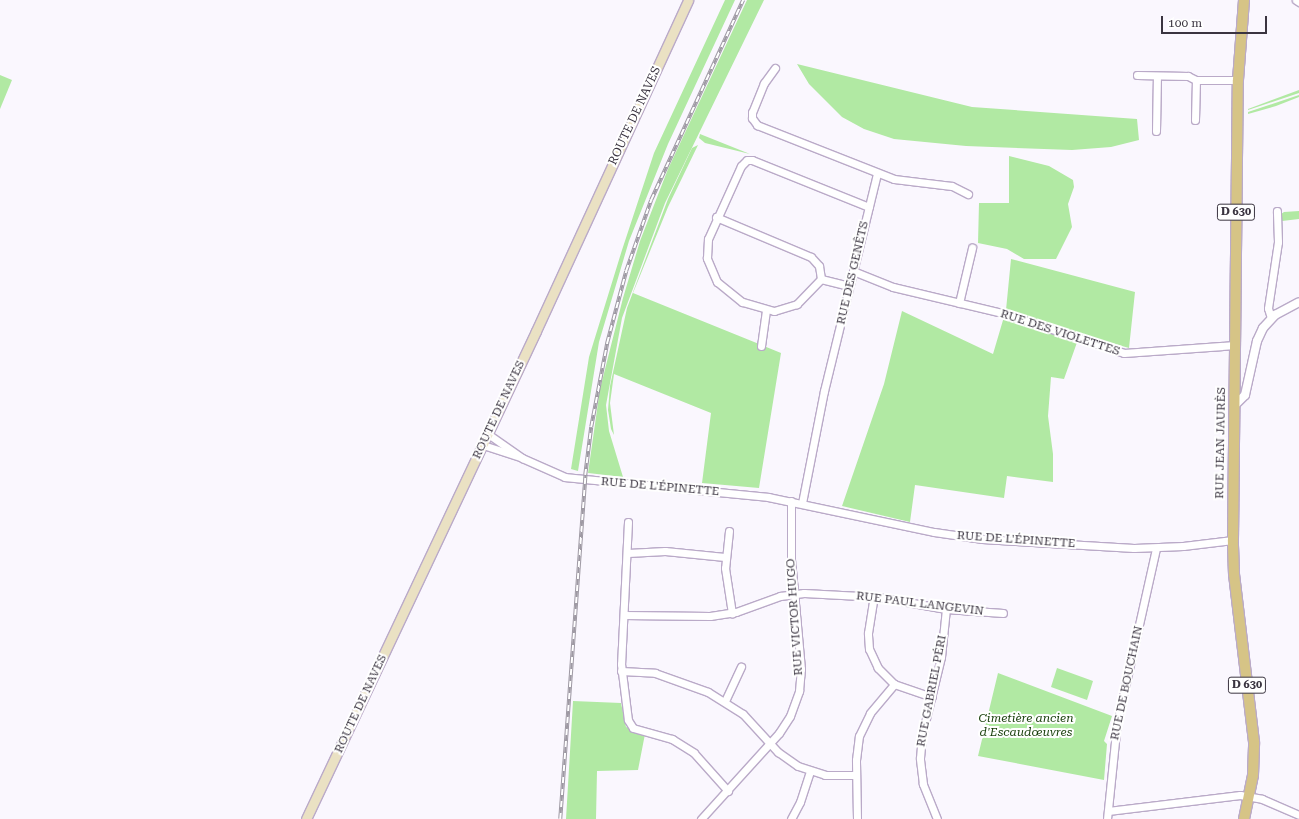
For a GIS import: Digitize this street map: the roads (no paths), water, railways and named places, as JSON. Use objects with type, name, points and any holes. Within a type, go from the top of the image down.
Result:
[{"type":"main road","name":"ROUTE DE NAVES","points":[[306,819],[483,445],[688,0]]},
{"type":"main road","name":"RUE JEAN JAURÈS","points":[[1237,0],[1238,80],[1235,405],[1232,540],[1234,574],[1254,742],[1253,775],[1244,819]]},
{"type":"main road","name":"RUE JEAN JAURÈS","points":[[1238,66],[1244,0]]},
{"type":"street","points":[[775,68],[764,83],[752,112],[754,123],[877,173],[903,182],[956,187],[968,194]]},
{"type":"street","points":[[1137,75],[1190,76],[1196,80],[1238,80]]},
{"type":"street","points":[[1156,131],[1157,76]]},
{"type":"street","points":[[1195,120],[1196,80]]},
{"type":"street","points":[[822,279],[797,304],[784,310],[766,311],[733,296],[712,274],[706,248],[716,218],[741,166],[747,160],[752,160],[869,208]]},
{"type":"street","name":"RUE DES GENÊTS","points":[[802,503],[849,286],[877,173]]},
{"type":"street","points":[[1271,318],[1268,308],[1277,246],[1277,211]]},
{"type":"street","points":[[716,218],[812,257],[819,266],[822,279]]},
{"type":"street","points":[[959,303],[972,248]]},
{"type":"street","name":"RUE DES VIOLETTES","points":[[853,271],[893,287],[1006,314],[1128,354],[1235,345]]},
{"type":"street","points":[[822,279],[849,286]]},
{"type":"street","points":[[1235,405],[1245,395],[1258,337],[1271,318],[1299,302]]},
{"type":"street","points":[[761,346],[766,311]]},
{"type":"street","name":"RUE DE L'ÉPINETTE","points":[[488,434],[522,458]]},
{"type":"street","name":"RUE DE L'ÉPINETTE","points":[[483,445],[522,458],[561,476],[576,479],[761,496],[802,503],[914,529],[974,538],[1156,548],[1232,540]]},
{"type":"street","name":"RUE VICTOR HUGO","points":[[702,819],[770,743],[790,716],[800,685],[801,662],[790,552],[791,501]]},
{"type":"street","points":[[628,522],[628,553],[621,670],[629,723],[636,729],[656,733],[683,745],[706,764],[728,791]]},
{"type":"street","points":[[729,531],[725,557],[726,579],[732,613]]},
{"type":"street","name":"RUE DE BOUCHAIN","points":[[1107,819],[1117,723],[1156,548]]},
{"type":"street","points":[[628,553],[665,551],[725,557]]},
{"type":"street","name":"RUE PAUL LANGEVIN","points":[[624,615],[646,613],[703,617],[732,613],[793,594],[874,596],[946,609],[1003,613]]},
{"type":"street","points":[[874,596],[868,633],[869,648],[878,668],[894,684],[932,697]]},
{"type":"street","name":"RUE GABRIEL PÉRI","points":[[937,819],[923,784],[920,765],[921,740],[941,657],[946,609]]},
{"type":"street","points":[[725,701],[741,667]]},
{"type":"street","points":[[621,670],[655,673],[708,692],[725,701],[748,719],[787,760],[810,771],[830,776],[856,775]]},
{"type":"street","points":[[857,819],[857,748],[862,729],[870,713],[894,684]]},
{"type":"street","points":[[791,819],[800,802],[810,771]]},
{"type":"street","points":[[1108,811],[1249,796],[1262,799],[1299,815]]},
{"type":"railway","points":[[560,819],[585,475],[591,427],[607,343],[626,271],[651,200],[743,0]]},
{"type":"park label","name":"Cimetière ancien d'Escaudœuvres","points":[[1026,726]]}]
